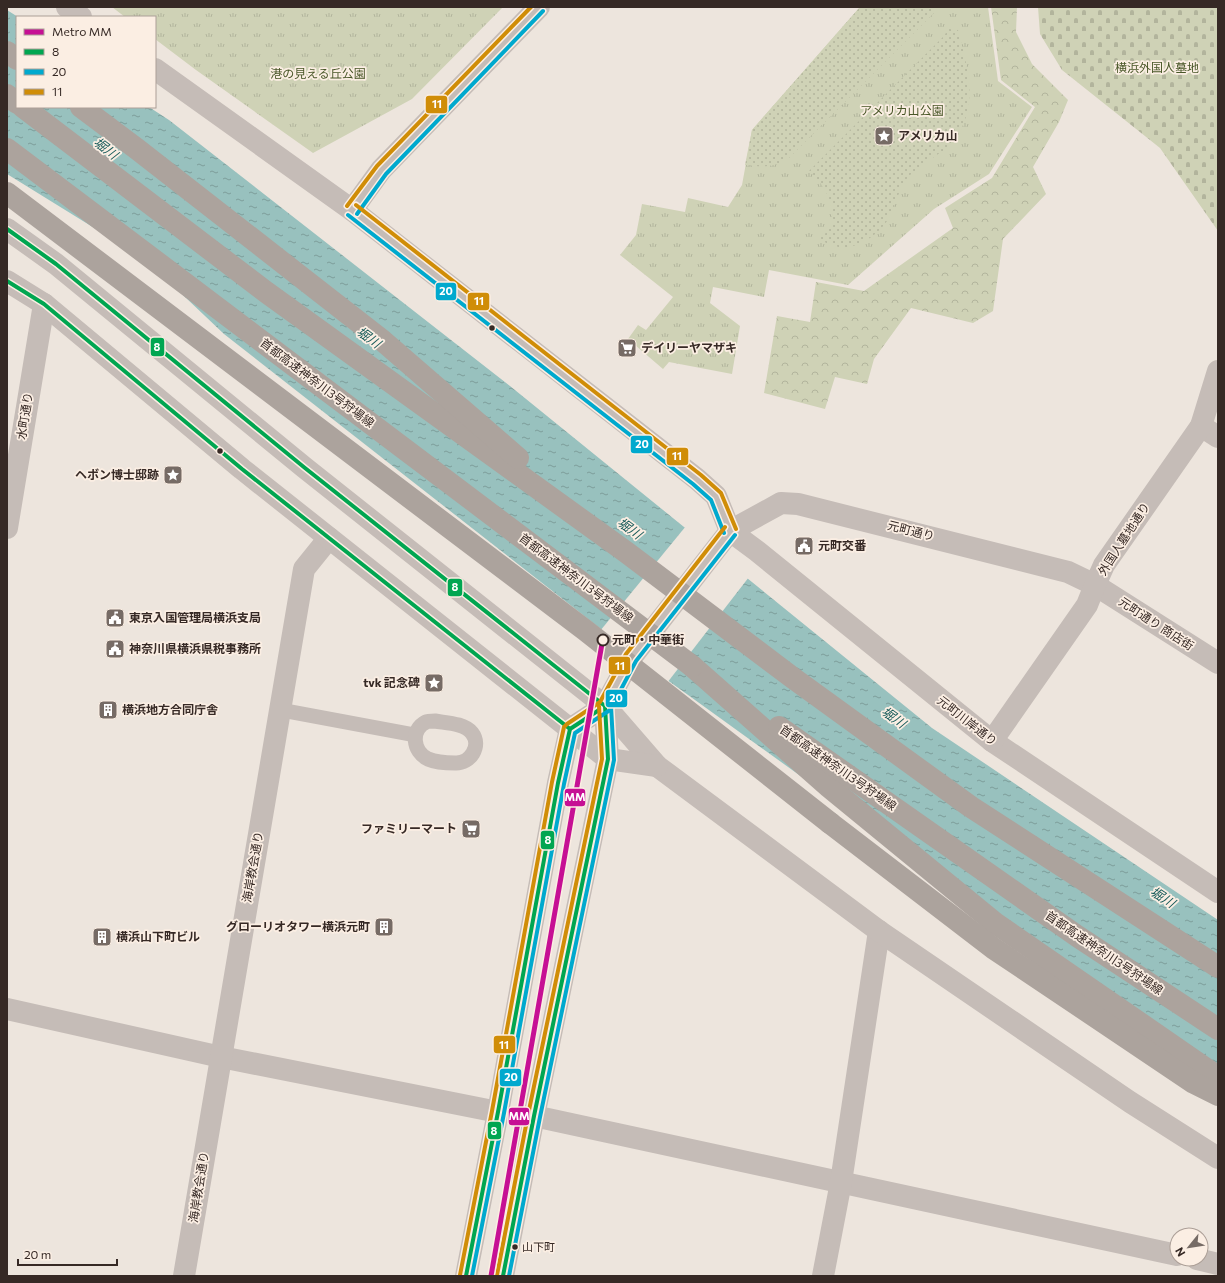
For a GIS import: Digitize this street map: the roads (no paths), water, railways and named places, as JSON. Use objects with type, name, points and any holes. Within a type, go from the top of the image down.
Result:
[{"type":"highway","points":[[7,52],[16,58]]},
{"type":"highway","points":[[7,95],[16,102]]},
{"type":"highway","points":[[24,108],[266,292],[626,552],[792,678],[971,807],[1218,967]]},
{"type":"highway","points":[[82,108],[383,341],[626,552]]},
{"type":"highway","name":"首都高速神奈川3号狩場線","points":[[7,149],[692,666],[1077,936],[1218,1029]]},
{"type":"highway","points":[[7,193],[578,625],[836,828],[994,948],[1194,1083],[1218,1095]]},
{"type":"highway","points":[[692,666],[829,787],[995,923],[1218,1077]]},
{"type":"street","points":[[67,7],[80,16]]},
{"type":"street","points":[[352,210],[381,170],[539,7]]},
{"type":"street","points":[[156,70],[352,210],[697,479],[716,496],[730,531],[632,658],[605,706],[570,729],[558,783],[498,1112],[466,1276]]},
{"type":"street","points":[[7,229],[56,264],[305,468],[605,706],[657,766],[878,931],[1130,1102],[1218,1158]]},
{"type":"street","points":[[7,281],[44,304],[242,469],[608,759],[657,766]]},
{"type":"street","name":"水町通り","points":[[7,528],[44,304]]},
{"type":"street","name":"外国人墓地通り","points":[[992,742],[1088,605],[1104,565],[1209,432],[1218,371]]},
{"type":"street","name":"元町通り","points":[[730,531],[781,503],[798,504],[1068,572],[1095,585]]},
{"type":"street","name":"元町川岸通り","points":[[730,531],[757,551],[992,742],[1218,892]]},
{"type":"street","name":"海岸教会通り","points":[[184,1276],[304,569],[329,538]]},
{"type":"street","name":"元町通り 商店街","points":[[1095,585],[1218,664]]},
{"type":"street","points":[[503,1276],[534,1116],[608,759],[605,706]]},
{"type":"street","points":[[823,1276],[841,1182],[878,931]]},
{"type":"street","points":[[7,1009],[221,1057],[498,1112]]},
{"type":"street","points":[[534,1116],[1169,1253]]},
{"type":"lane","points":[[280,710],[415,736]]},
{"type":"water","name":"堀川","points":[[7,10],[16,16],[16,108],[151,108],[169,120],[510,386],[932,728],[1218,920],[1218,1085],[913,857],[652,669],[224,334],[146,260],[7,174]]},
{"type":"metro line","name":"MM","points":[[491,1276],[603,638]]},
{"type":"place","name":"アメリカ山","points":[[884,136]]},
{"type":"place","name":"デイリーヤマザキ","points":[[627,348]]},
{"type":"place","name":"ヘボン博士邸跡","points":[[173,475]]},
{"type":"place","name":"元町交番","points":[[804,546]]},
{"type":"place","name":"東京入国管理局横浜支局","points":[[115,618]]},
{"type":"place","name":"元町・中華街","points":[[603,640]]},
{"type":"place","name":"神奈川県横浜県税事務所","points":[[115,649]]},
{"type":"place","name":"tvk 記念碑","points":[[434,683]]},
{"type":"place","name":"横浜地方合同庁舎","points":[[108,710]]},
{"type":"place","name":"ファミリーマート","points":[[471,829]]},
{"type":"place","name":"グローリオタワー横浜元町","points":[[384,927]]},
{"type":"place","name":"横浜山下町ビル","points":[[102,937]]},
{"type":"place","name":"山下町","points":[[515,1247]]},
{"type":"park label","name":"横浜外国人墓地","points":[[1157,68]]},
{"type":"park label","name":"港の見える丘公園","points":[[318,74]]},
{"type":"park label","name":"アメリカ山公園","points":[[902,111]]}]
